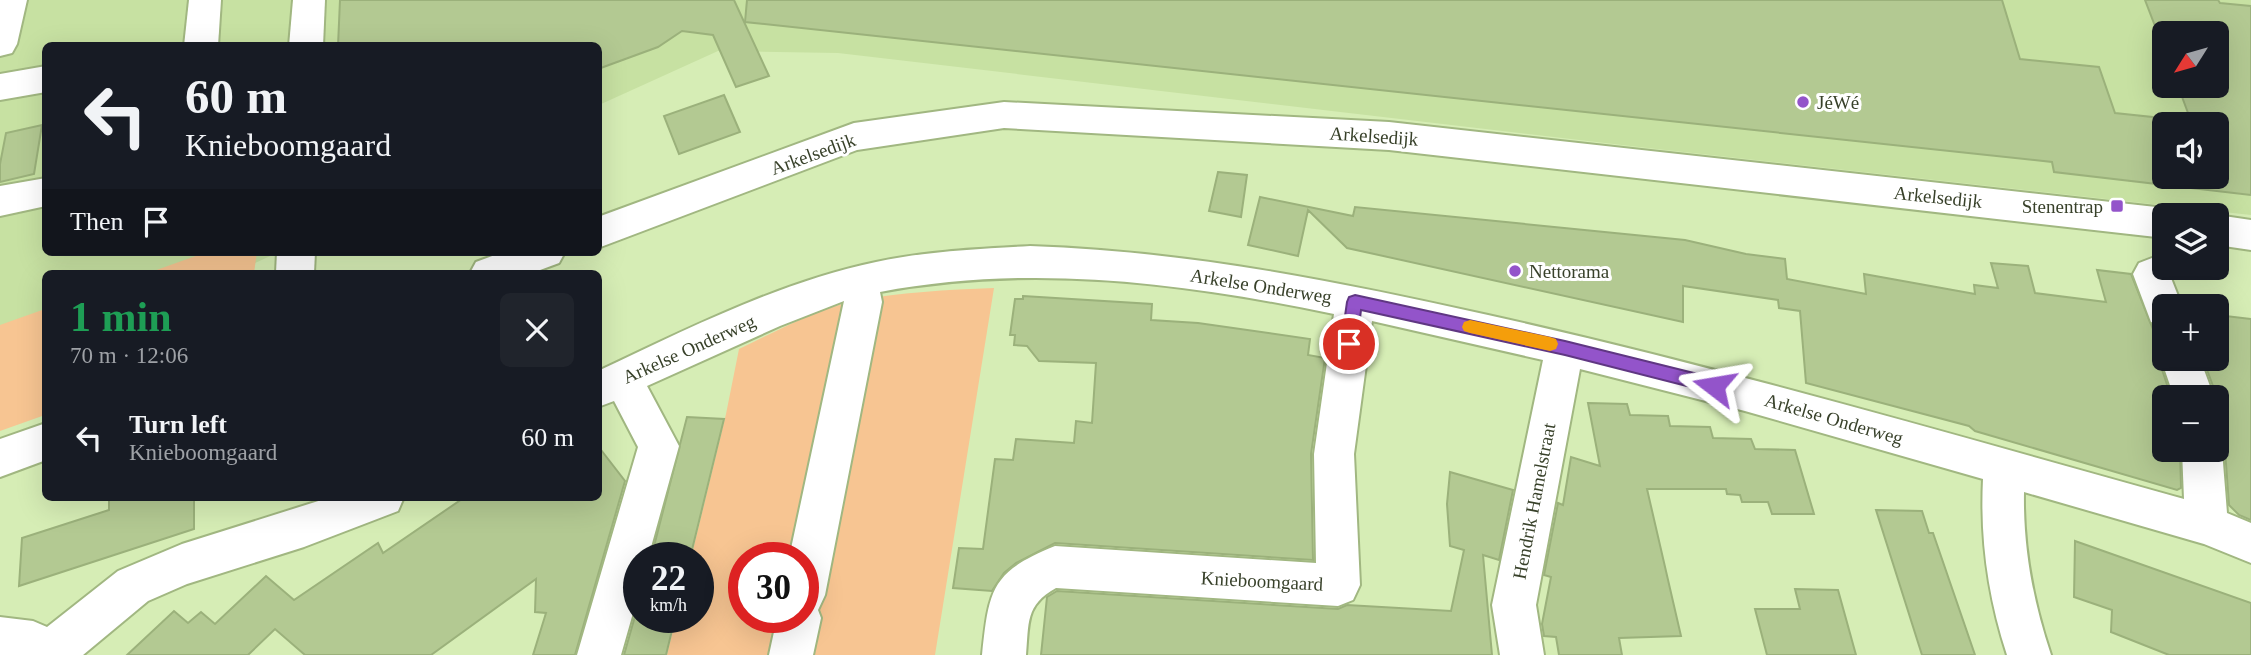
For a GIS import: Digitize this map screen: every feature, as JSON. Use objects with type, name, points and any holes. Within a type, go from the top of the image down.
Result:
[{"type":"street","points":[[0,44],[11,0]]},
{"type":"street","points":[[201,42],[205,0]]},
{"type":"street","points":[[306,42],[309,0]]},
{"type":"street","points":[[0,87],[42,80]]},
{"type":"street","name":"Arkelsedijk","points":[[602,232],[854,137],[1004,114],[1389,136],[2152,222]]},
{"type":"street","points":[[0,201],[42,193]]},
{"type":"street","points":[[2229,232],[2251,235]]},
{"type":"street","points":[[497,270],[535,256]]},
{"type":"street","name":"Arkelse Onderweg","points":[[610,384],[679,349],[814,295],[860,281],[948,265],[1103,265],[1259,282],[1565,348],[1788,405],[2207,525],[2251,543]]},
{"type":"street","points":[[814,542],[863,302],[860,281]]},
{"type":"street","name":"Knieboomgaard","points":[[1004,655],[1010,605],[1015,592],[1026,581],[1055,567],[1338,585],[1334,454],[1355,302]]},
{"type":"street","name":"Hendrik Hamelstraat","points":[[1522,655],[1514,606],[1565,348]]},
{"type":"street","points":[[598,655],[659,446],[610,384]]},
{"type":"street","points":[[0,458],[42,442]]},
{"type":"street","points":[[2203,462],[2207,525]]},
{"type":"street","points":[[2004,468],[2002,511],[2007,585],[2029,655]]},
{"type":"street","points":[[0,639],[33,643],[49,654],[133,586],[182,565],[304,527],[372,501]]},
{"type":"street","points":[[791,655],[796,633]]},
{"type":"shaded area","name":"JéWé","points":[[0,0],[2251,0],[2251,215],[2229,213],[2229,203],[2152,204],[838,53],[718,51],[602,104],[602,42],[42,42],[42,256],[270,256],[240,270],[42,270],[42,360],[0,380]]},
{"type":"shaded area","points":[[196,256],[256,256],[254,270],[156,270]]},
{"type":"shaded area","points":[[994,288],[935,655],[667,655],[672,633],[714,633],[714,542],[695,542],[739,349],[839,305],[906,293]]},
{"type":"shaded area","points":[[42,310],[42,416],[0,431],[0,325]]},
{"type":"building","points":[[340,0],[734,0],[769,76],[736,87],[713,35],[682,31],[658,47],[602,68],[602,42],[338,42]]},
{"type":"building","name":"JéWé","points":[[747,0],[2002,0],[2020,59],[2099,67],[2115,113],[2152,117],[2152,183],[2054,172],[2052,162],[745,22]]},
{"type":"building","name":"JéWé","points":[[2145,0],[2218,0],[2220,3],[2251,6],[2251,195],[2200,189],[2229,189],[2229,112],[2188,112],[2182,98],[2230,98],[2230,21],[2153,21]]},
{"type":"building","points":[[724,95],[740,132],[679,154],[664,116]]},
{"type":"building","points":[[42,125],[34,174],[0,182],[0,164],[6,133]]},
{"type":"building","points":[[1218,172],[1247,175],[1241,217],[1209,211]]},
{"type":"building","points":[[1260,197],[1353,216],[1355,207],[1685,240],[1746,254],[1785,259],[1787,279],[1866,294],[1864,274],[1975,294],[1974,285],[1998,288],[1991,263],[2028,266],[2035,293],[2106,302],[2097,270],[2131,274],[2152,327],[2152,371],[2163,371],[2167,385],[2152,385],[2152,462],[2180,462],[2181,488],[2177,490],[1975,431],[1969,426],[1806,383],[1800,311],[1779,308],[1778,300],[1683,286],[1683,322],[1347,248],[1308,210],[1298,256],[1248,245]]},
{"type":"building","points":[[1023,296],[1152,304],[1151,320],[1198,323],[1310,339],[1308,355],[1325,358],[1311,454],[1313,560],[1055,543],[1016,563],[1004,573],[992,591],[953,588],[959,548],[983,549],[995,459],[1013,460],[1016,439],[1074,443],[1076,421],[1092,423],[1096,363],[1039,361],[1027,346],[1014,345],[1015,335],[1010,335],[1015,299],[1023,299]]},
{"type":"building","points":[[2229,316],[2251,319],[2251,520],[2239,515],[2229,505],[2226,462],[2229,462],[2229,385],[2213,385],[2207,371],[2229,371]]},
{"type":"building","points":[[1588,403],[1627,404],[1630,415],[1668,416],[1670,426],[1710,427],[1713,438],[1751,439],[1755,449],[1795,450],[1814,514],[1772,514],[1768,502],[1742,502],[1740,495],[1727,494],[1726,489],[1647,489],[1681,636],[1619,638],[1622,655],[1559,655],[1556,637],[1544,636],[1542,624],[1551,577],[1544,575],[1558,503],[1563,505],[1571,457],[1600,466]]},
{"type":"building","points":[[687,417],[724,419],[694,542],[655,542]]},
{"type":"building","points":[[602,451],[625,481],[575,655],[533,655],[546,613],[535,612],[536,579],[431,655],[305,655],[275,629],[248,655],[127,655],[174,611],[188,623],[201,612],[215,624],[266,576],[294,600],[378,543],[383,553],[459,501],[602,501]]},
{"type":"building","points":[[1450,472],[1513,490],[1499,560],[1483,555],[1492,655],[1041,655],[1047,597],[1057,591],[1338,609],[1347,605],[1451,611],[1464,550],[1450,546],[1447,504]]},
{"type":"building","points":[[109,501],[194,501],[194,529],[19,586],[22,538],[109,510]]},
{"type":"building","points":[[1876,510],[1922,511],[1929,533],[1933,533],[1975,655],[1922,655]]},
{"type":"building","points":[[2075,541],[2251,603],[2251,655],[2169,655],[2111,632],[2112,610],[2074,597]]},
{"type":"building","points":[[1795,589],[1838,590],[1856,655],[1767,655],[1755,609],[1800,609]]},
{"type":"building","points":[[630,633],[671,633],[666,655],[624,655]]},
{"type":"slow traffic","points":[[1470,327],[1550,344]]},
{"type":"place","name":"JéWé","points":[[1803,102]]},
{"type":"place","name":"Stenentrap","points":[[2117,206]]},
{"type":"place","name":"Nettorama","points":[[1515,271]]},
{"type":"route","points":[[1349,344],[1355,302],[1565,348],[1714,386]]}]
